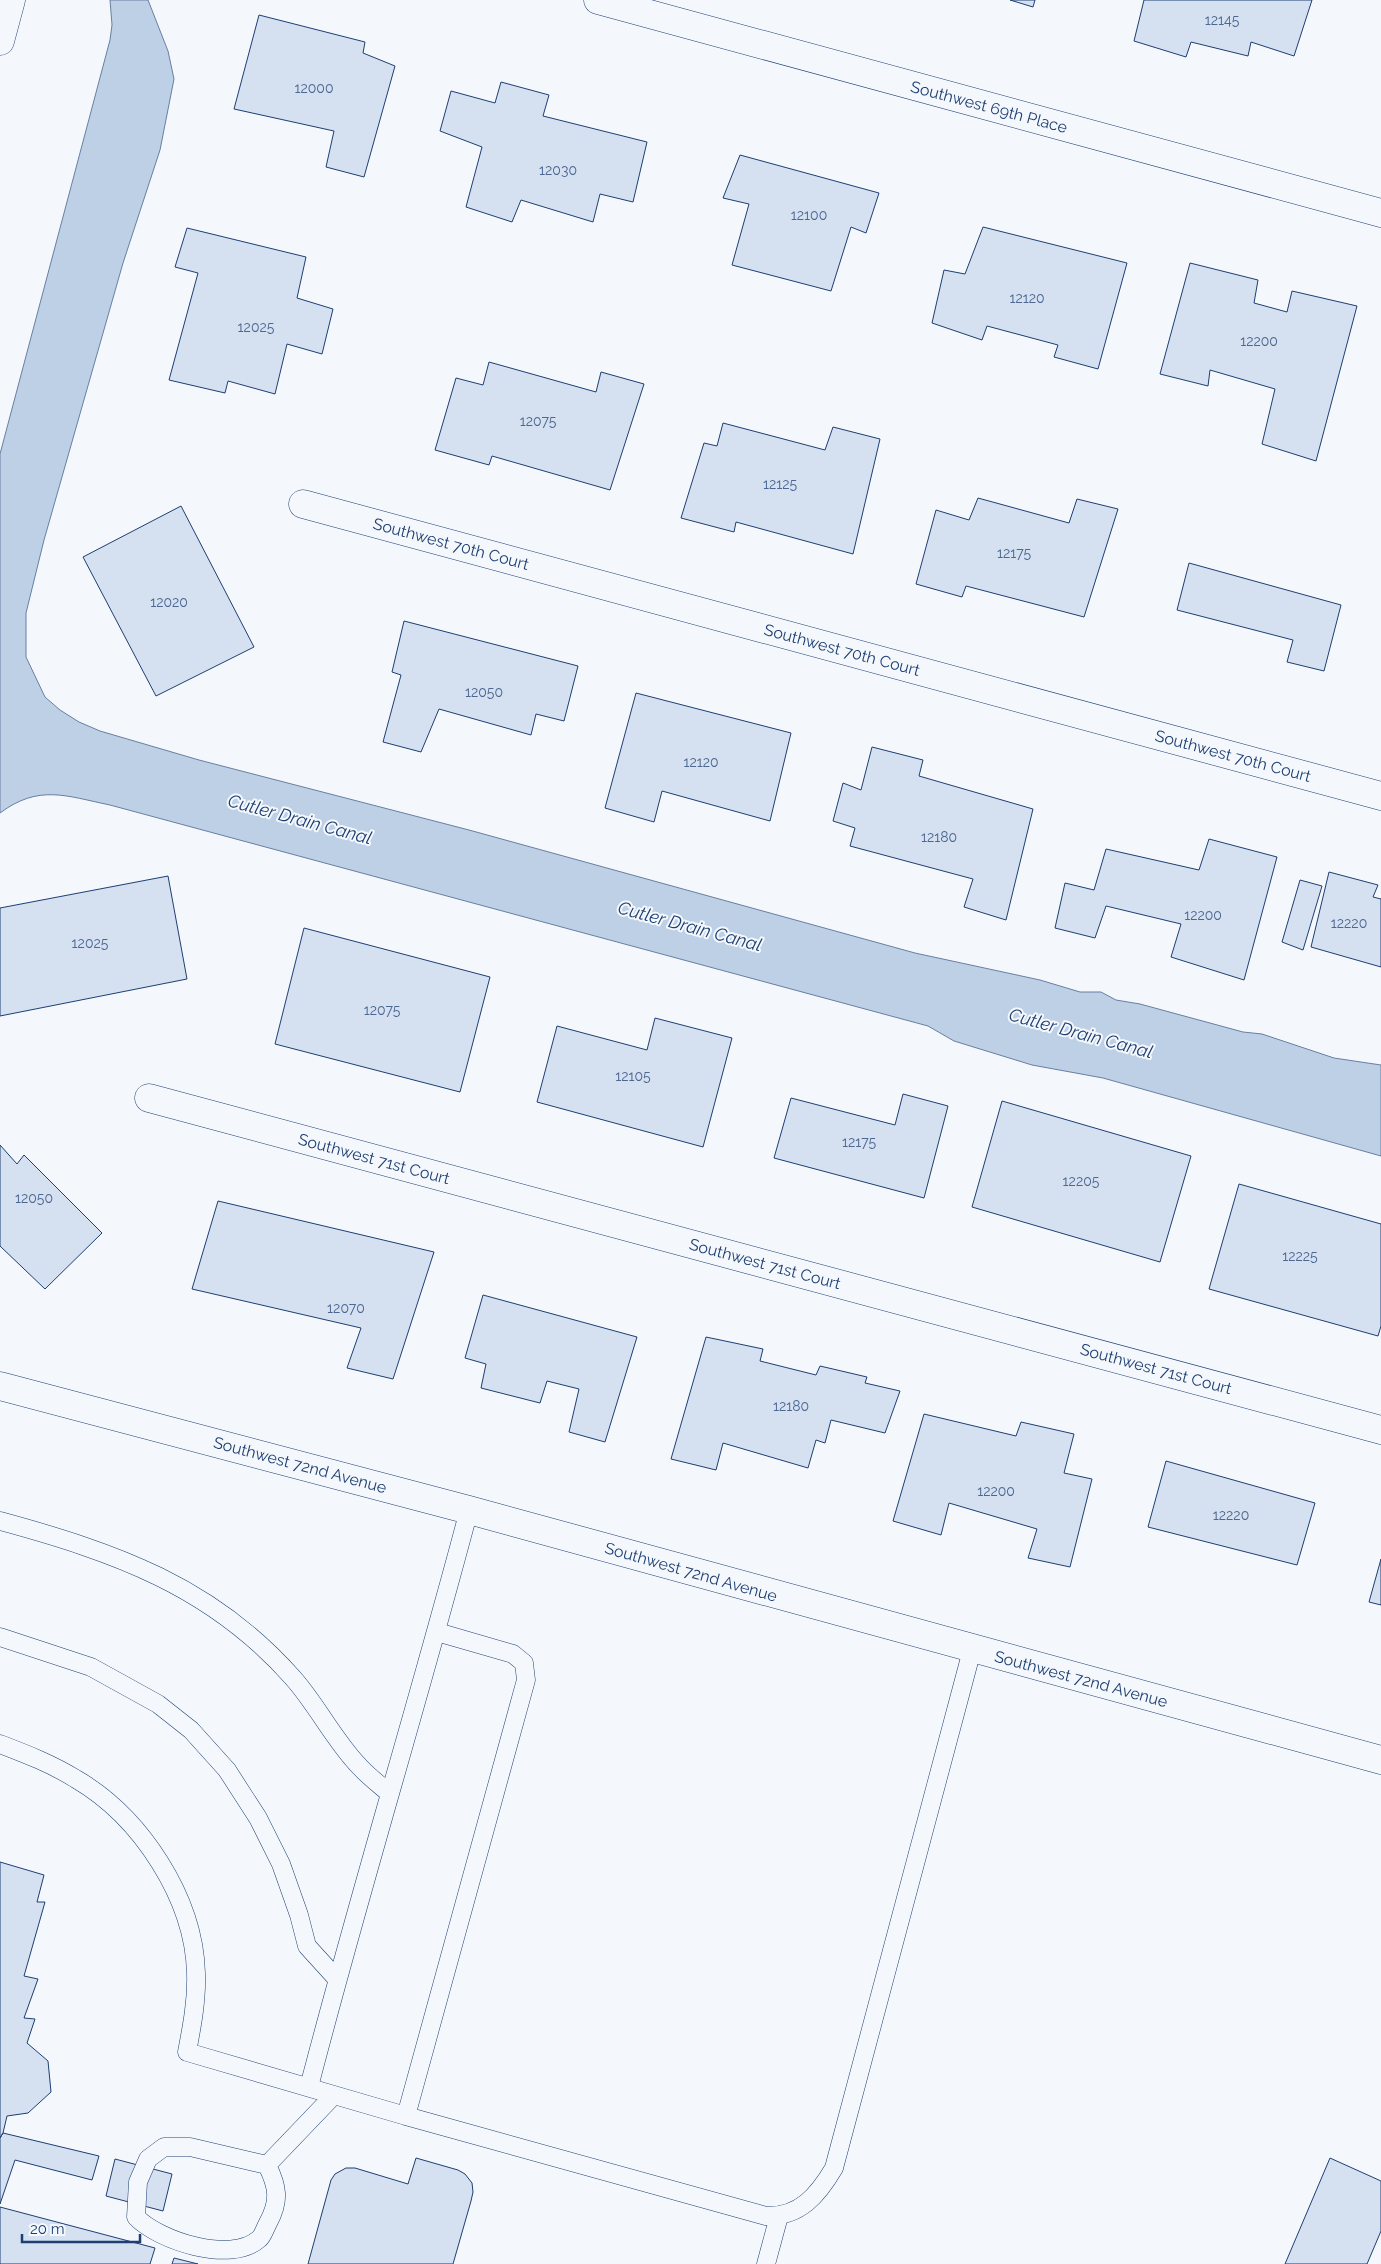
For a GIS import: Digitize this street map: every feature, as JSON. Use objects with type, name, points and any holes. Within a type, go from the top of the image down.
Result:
[{"type":"street","points":[[0,41],[11,0]]},
{"type":"street","name":"Southwest 69th Place","points":[[598,0],[1381,213]]},
{"type":"street","name":"Southwest 70th Court","points":[[303,504],[1381,796]]},
{"type":"street","name":"Southwest 71st Court","points":[[149,1098],[1381,1430]]},
{"type":"street","name":"Southwest 72nd Avenue","points":[[0,1386],[469,1510],[972,1650],[1381,1760]]},
{"type":"lane","points":[[309,2087],[337,1980],[437,1632],[469,1510]]},
{"type":"lane","points":[[0,1521],[60,1537],[141,1567],[189,1592],[227,1617],[292,1677],[359,1766],[390,1794]]},
{"type":"lane","points":[[406,2116],[526,1680],[524,1663],[513,1654],[437,1632]]},
{"type":"lane","points":[[0,1637],[91,1667],[158,1704],[192,1730],[227,1770],[258,1818],[281,1864],[299,1915],[307,1946],[337,1980]]},
{"type":"lane","points":[[0,1744],[39,1759],[78,1780],[112,1806],[145,1841],[168,1874],[181,1901],[191,1933],[196,1972],[196,2009],[187,2052],[406,2116],[766,2216],[779,2216],[801,2207],[821,2189],[834,2168],[972,1650]]},
{"type":"lane","points":[[267,2165],[334,2095]]},
{"type":"lane","points":[[164,2147],[190,2147],[267,2165],[274,2178],[277,2194],[272,2215],[259,2239],[242,2248],[228,2252],[202,2249],[146,2228],[136,2217],[138,2182],[148,2159],[164,2147]]},
{"type":"lane","points":[[766,2264],[779,2216]]},
{"type":"water","name":"Cutler Drain Canal","points":[[110,0],[148,0],[168,51],[174,79],[160,150],[123,263],[44,540],[26,613],[26,657],[45,697],[60,710],[79,722],[100,731],[199,760],[469,830],[915,953],[1040,980],[1080,992],[1101,992],[1116,1000],[1140,1004],[1243,1032],[1262,1034],[1334,1058],[1381,1065],[1381,1156],[1103,1078],[1032,1065],[954,1041],[928,1026],[110,805],[66,796],[40,795],[27,798],[0,813],[0,454],[110,40],[112,25]]},
{"type":"building","points":[[1010,0],[1035,0],[1033,7]]},
{"type":"building","points":[[1144,0],[1312,0],[1294,56],[1251,42],[1248,56],[1191,42],[1186,57],[1134,41]]},
{"type":"building","points":[[259,15],[365,42],[363,53],[395,66],[364,177],[326,167],[334,131],[234,109]]},
{"type":"building","points":[[501,82],[549,95],[543,116],[647,142],[633,202],[600,194],[593,222],[521,200],[512,222],[466,207],[482,147],[440,131],[451,91],[495,103]]},
{"type":"building","points":[[740,155],[879,193],[866,233],[851,227],[831,291],[732,265],[749,204],[723,198]]},
{"type":"building","points":[[983,227],[1127,263],[1098,369],[1054,357],[1058,345],[987,326],[982,340],[932,323],[944,270],[965,274]]},
{"type":"building","points":[[187,228],[306,257],[297,298],[333,309],[322,354],[287,344],[275,394],[228,381],[225,393],[169,380],[198,273],[175,267]]},
{"type":"building","points":[[1190,263],[1258,280],[1254,303],[1287,312],[1292,291],[1357,306],[1316,461],[1262,444],[1275,389],[1210,370],[1208,386],[1160,374]]},
{"type":"building","points":[[489,362],[596,392],[601,372],[644,384],[610,490],[492,456],[489,465],[435,450],[456,378],[483,385]]},
{"type":"building","points":[[723,423],[825,450],[833,427],[880,439],[853,554],[736,522],[734,532],[681,518],[704,443],[717,446]]},
{"type":"building","points":[[978,498],[1069,523],[1077,499],[1118,509],[1084,617],[966,586],[962,597],[916,584],[936,510],[969,520]]},
{"type":"building","points":[[181,506],[254,647],[156,696],[83,557]]},
{"type":"building","points":[[1189,563],[1341,605],[1324,671],[1287,662],[1293,640],[1177,610]]},
{"type":"building","points":[[404,621],[578,666],[564,721],[536,714],[531,735],[439,709],[421,752],[383,742],[401,675],[392,672]]},
{"type":"building","points":[[636,693],[791,733],[770,821],[662,791],[654,822],[605,808]]},
{"type":"building","points":[[872,747],[923,760],[919,776],[1033,809],[1006,920],[964,907],[973,879],[850,846],[855,828],[833,821],[843,783],[861,790]]},
{"type":"building","points":[[1209,839],[1277,857],[1244,980],[1171,957],[1181,924],[1106,906],[1095,938],[1055,928],[1065,883],[1094,890],[1106,849],[1199,870]]},
{"type":"building","points":[[1329,872],[1378,885],[1373,897],[1381,899],[1381,967],[1311,947]]},
{"type":"building","points":[[168,876],[187,979],[0,1016],[0,908]]},
{"type":"building","points":[[1300,880],[1322,886],[1303,950],[1282,942]]},
{"type":"building","points":[[304,928],[490,977],[460,1092],[275,1044]]},
{"type":"building","points":[[655,1018],[732,1038],[703,1147],[537,1102],[557,1026],[647,1050]]},
{"type":"building","points":[[903,1094],[948,1106],[924,1198],[774,1158],[791,1098],[895,1125]]},
{"type":"building","points":[[1002,1101],[1191,1156],[1160,1262],[972,1207]]},
{"type":"building","points":[[0,1145],[17,1164],[24,1155],[102,1233],[45,1289],[0,1246]]},
{"type":"building","points":[[1239,1184],[1381,1224],[1381,1326],[1378,1336],[1209,1289]]},
{"type":"building","points":[[218,1201],[434,1252],[393,1379],[347,1368],[361,1328],[192,1289]]},
{"type":"building","points":[[483,1295],[637,1337],[605,1442],[569,1432],[579,1389],[547,1381],[540,1403],[481,1388],[486,1364],[465,1358]]},
{"type":"building","points":[[706,1337],[763,1349],[760,1361],[816,1375],[820,1366],[867,1377],[865,1383],[900,1391],[885,1433],[831,1420],[825,1443],[816,1440],[808,1468],[723,1443],[716,1470],[671,1459]]},
{"type":"building","points":[[924,1414],[1016,1436],[1021,1422],[1074,1434],[1064,1473],[1092,1479],[1070,1567],[1028,1558],[1037,1529],[949,1503],[941,1535],[893,1521]]},
{"type":"building","points":[[1166,1461],[1315,1503],[1297,1565],[1148,1527]]},
{"type":"building","points":[[1381,1559],[1381,1605],[1369,1602]]},
{"type":"building","points":[[0,1862],[44,1875],[37,1902],[45,1902],[24,1976],[38,1979],[24,2018],[35,2019],[27,2043],[48,2061],[51,2092],[28,2113],[7,2116],[0,2138]]},
{"type":"building","points":[[3,2133],[99,2156],[92,2180],[15,2160],[0,2204],[0,2138]]},
{"type":"building","points":[[416,2158],[458,2170],[465,2174],[472,2183],[471,2201],[453,2264],[308,2264],[331,2180],[335,2174],[346,2168],[355,2168],[408,2184]]},
{"type":"building","points":[[1330,2158],[1381,2181],[1381,2231],[1367,2264],[1285,2264]]},
{"type":"building","points":[[115,2159],[172,2174],[163,2211],[106,2196]]},
{"type":"building","points":[[0,2207],[155,2248],[150,2264],[0,2264]]},
{"type":"building","points":[[174,2258],[198,2264],[172,2264]]}]
